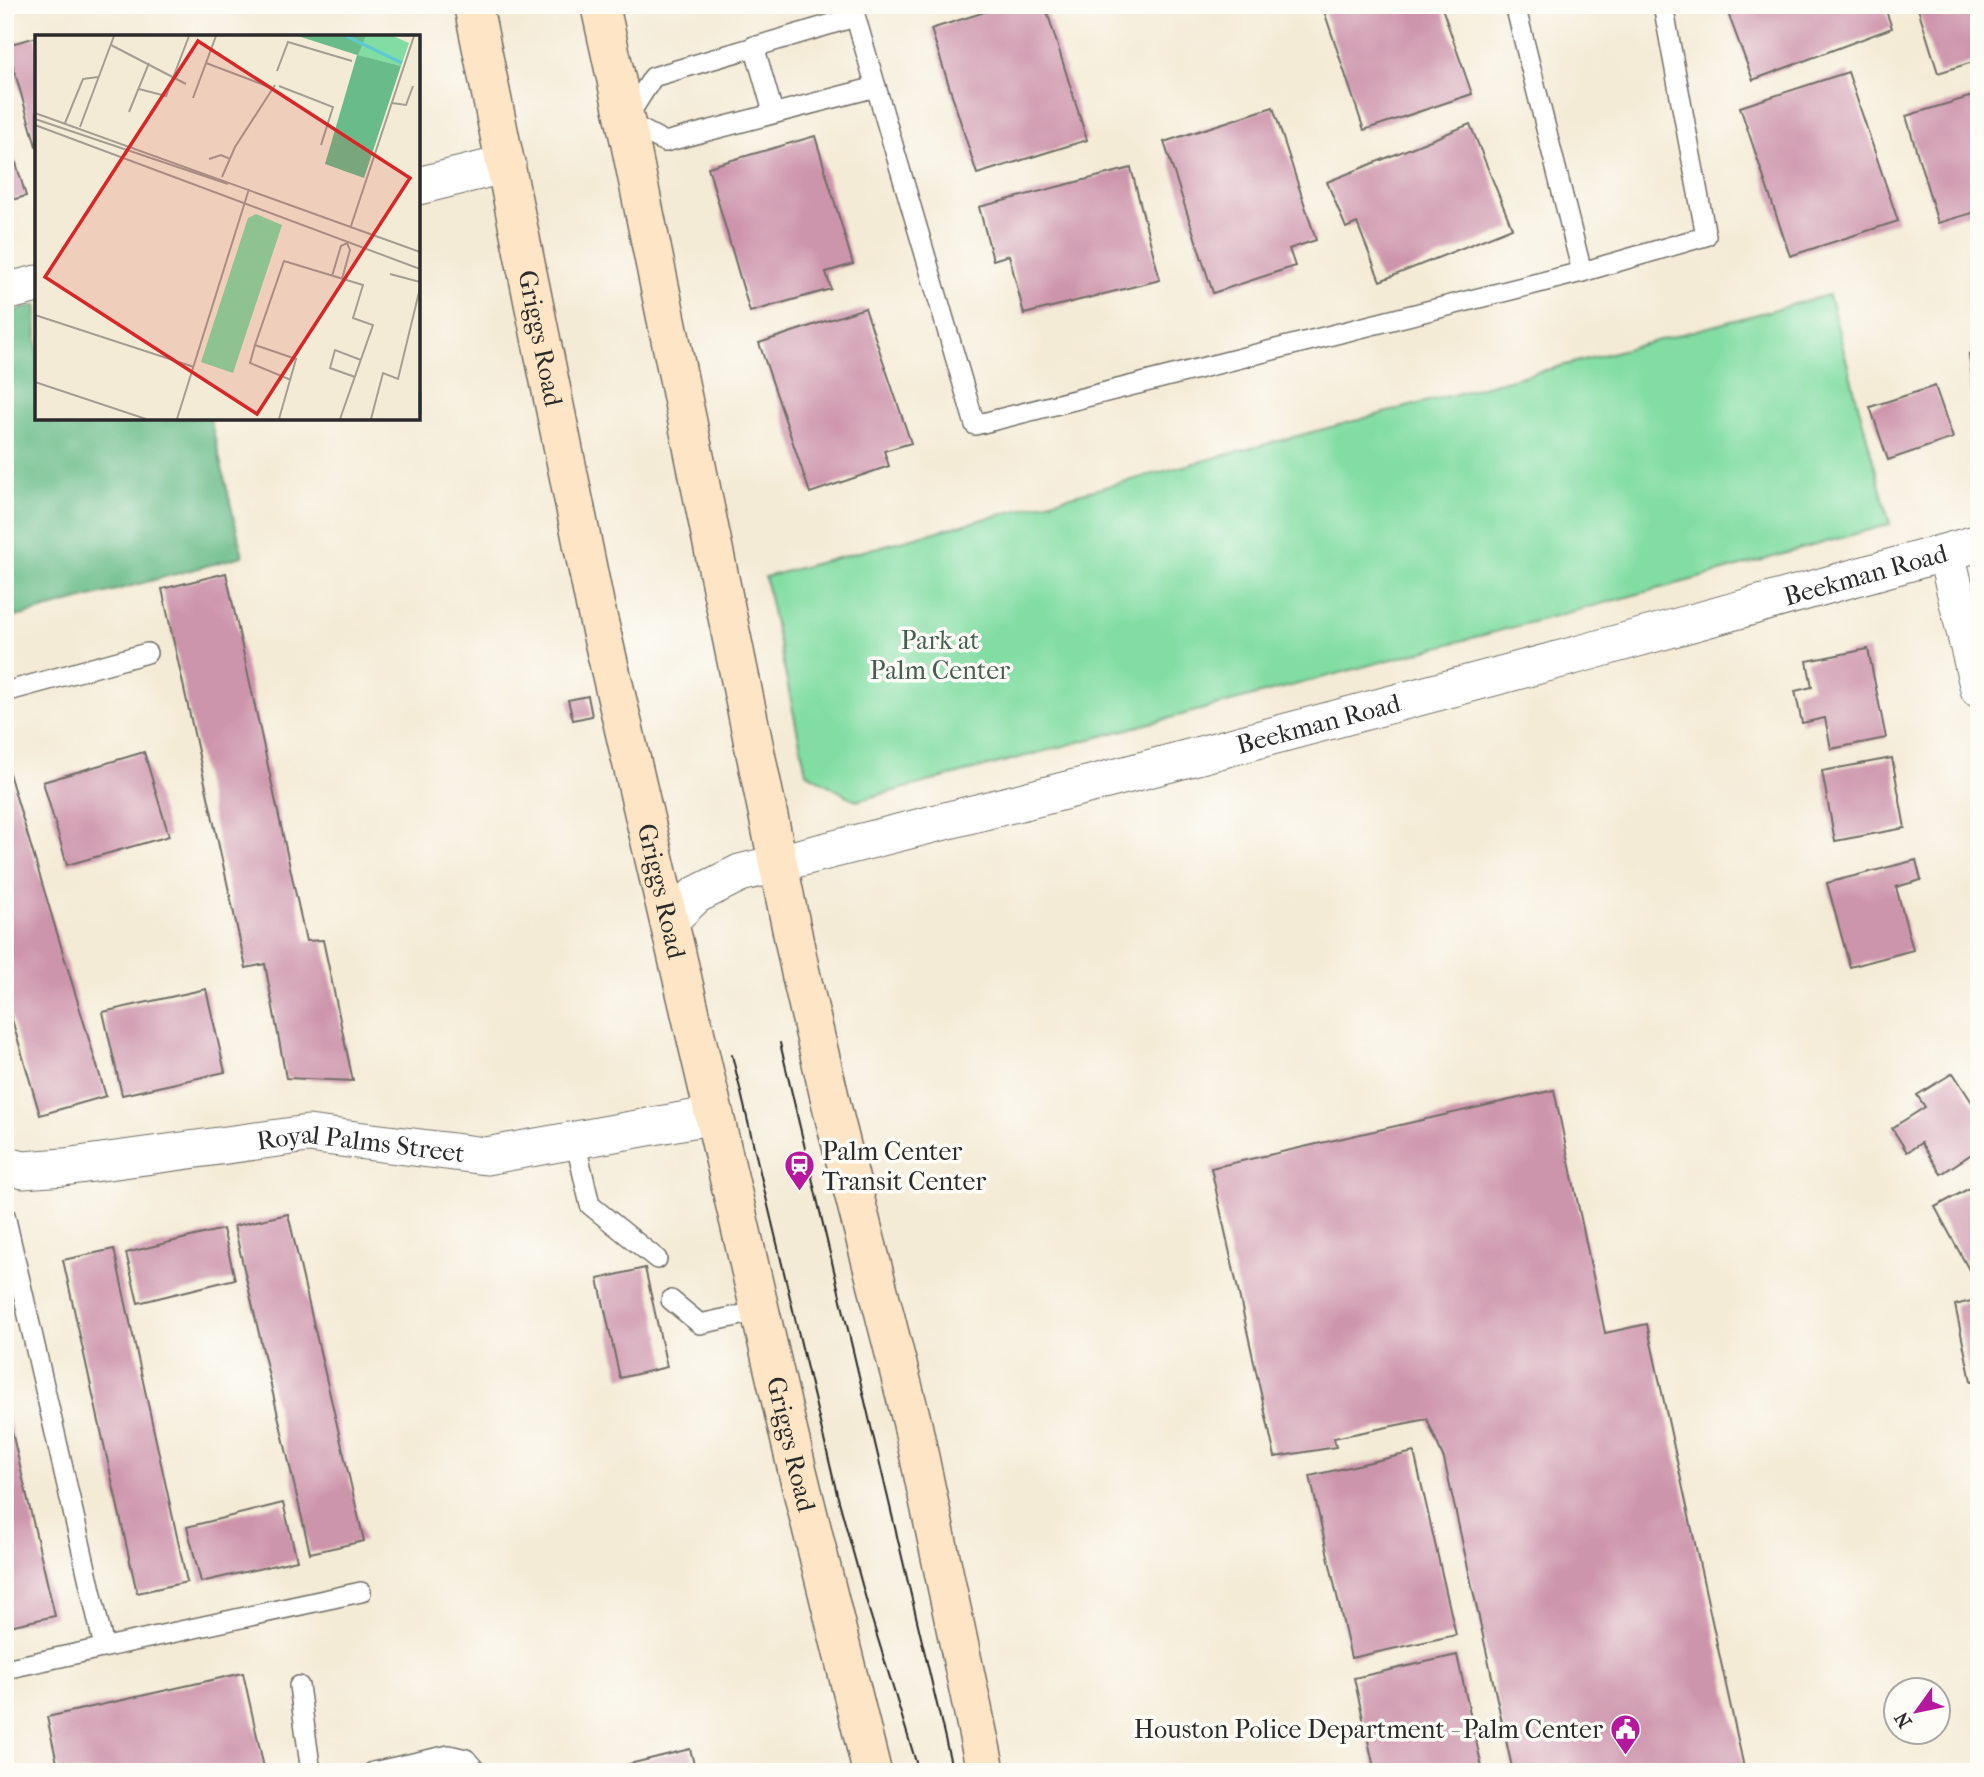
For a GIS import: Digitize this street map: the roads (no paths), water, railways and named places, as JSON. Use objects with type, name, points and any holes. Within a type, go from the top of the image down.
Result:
[{"type":"main road","name":"Griggs Road","points":[[473,5],[596,605],[760,1311],[872,1772]]},
{"type":"main road","points":[[600,5],[777,863],[834,1116],[912,1422],[986,1772]]},
{"type":"street","points":[[420,186],[507,164]]},
{"type":"street","points":[[5,292],[35,284]]},
{"type":"street","points":[[1962,548],[1979,689]]},
{"type":"street","name":"Beekman Road","points":[[669,921],[696,895],[740,873],[1099,782],[1580,654],[1962,548]]},
{"type":"street","name":"Royal Palms Street","points":[[5,1165],[23,1170],[65,1167],[308,1134],[486,1156],[715,1115]]},
{"type":"lane","points":[[1515,5],[1582,272]]},
{"type":"lane","points":[[876,87],[665,142],[625,121],[653,77],[854,11],[975,425],[1582,272],[1706,236],[1663,5]]},
{"type":"lane","points":[[754,46],[773,112]]},
{"type":"lane","points":[[5,692],[147,653]]},
{"type":"lane","points":[[575,1140],[590,1206],[657,1259]]},
{"type":"lane","points":[[5,1215],[104,1647]]},
{"type":"lane","points":[[671,1300],[700,1324],[760,1311]]},
{"type":"lane","points":[[5,1669],[361,1592]]},
{"type":"lane","points":[[299,1686],[311,1772]]},
{"type":"lane","points":[[373,1772],[449,1755],[466,1759],[477,1772]]},
{"type":"tram line","points":[[780,1043],[953,1772]]},
{"type":"tram line","points":[[732,1055],[837,1494],[869,1610],[919,1772]]},
{"type":"place","name":"Palm Center Transit Center","points":[[799,1193]]},
{"type":"place","name":"Houston Police Department - Palm Center","points":[[1626,1756]]},
{"type":"park label","name":"Park at Palm Center","points":[[940,655]]}]
